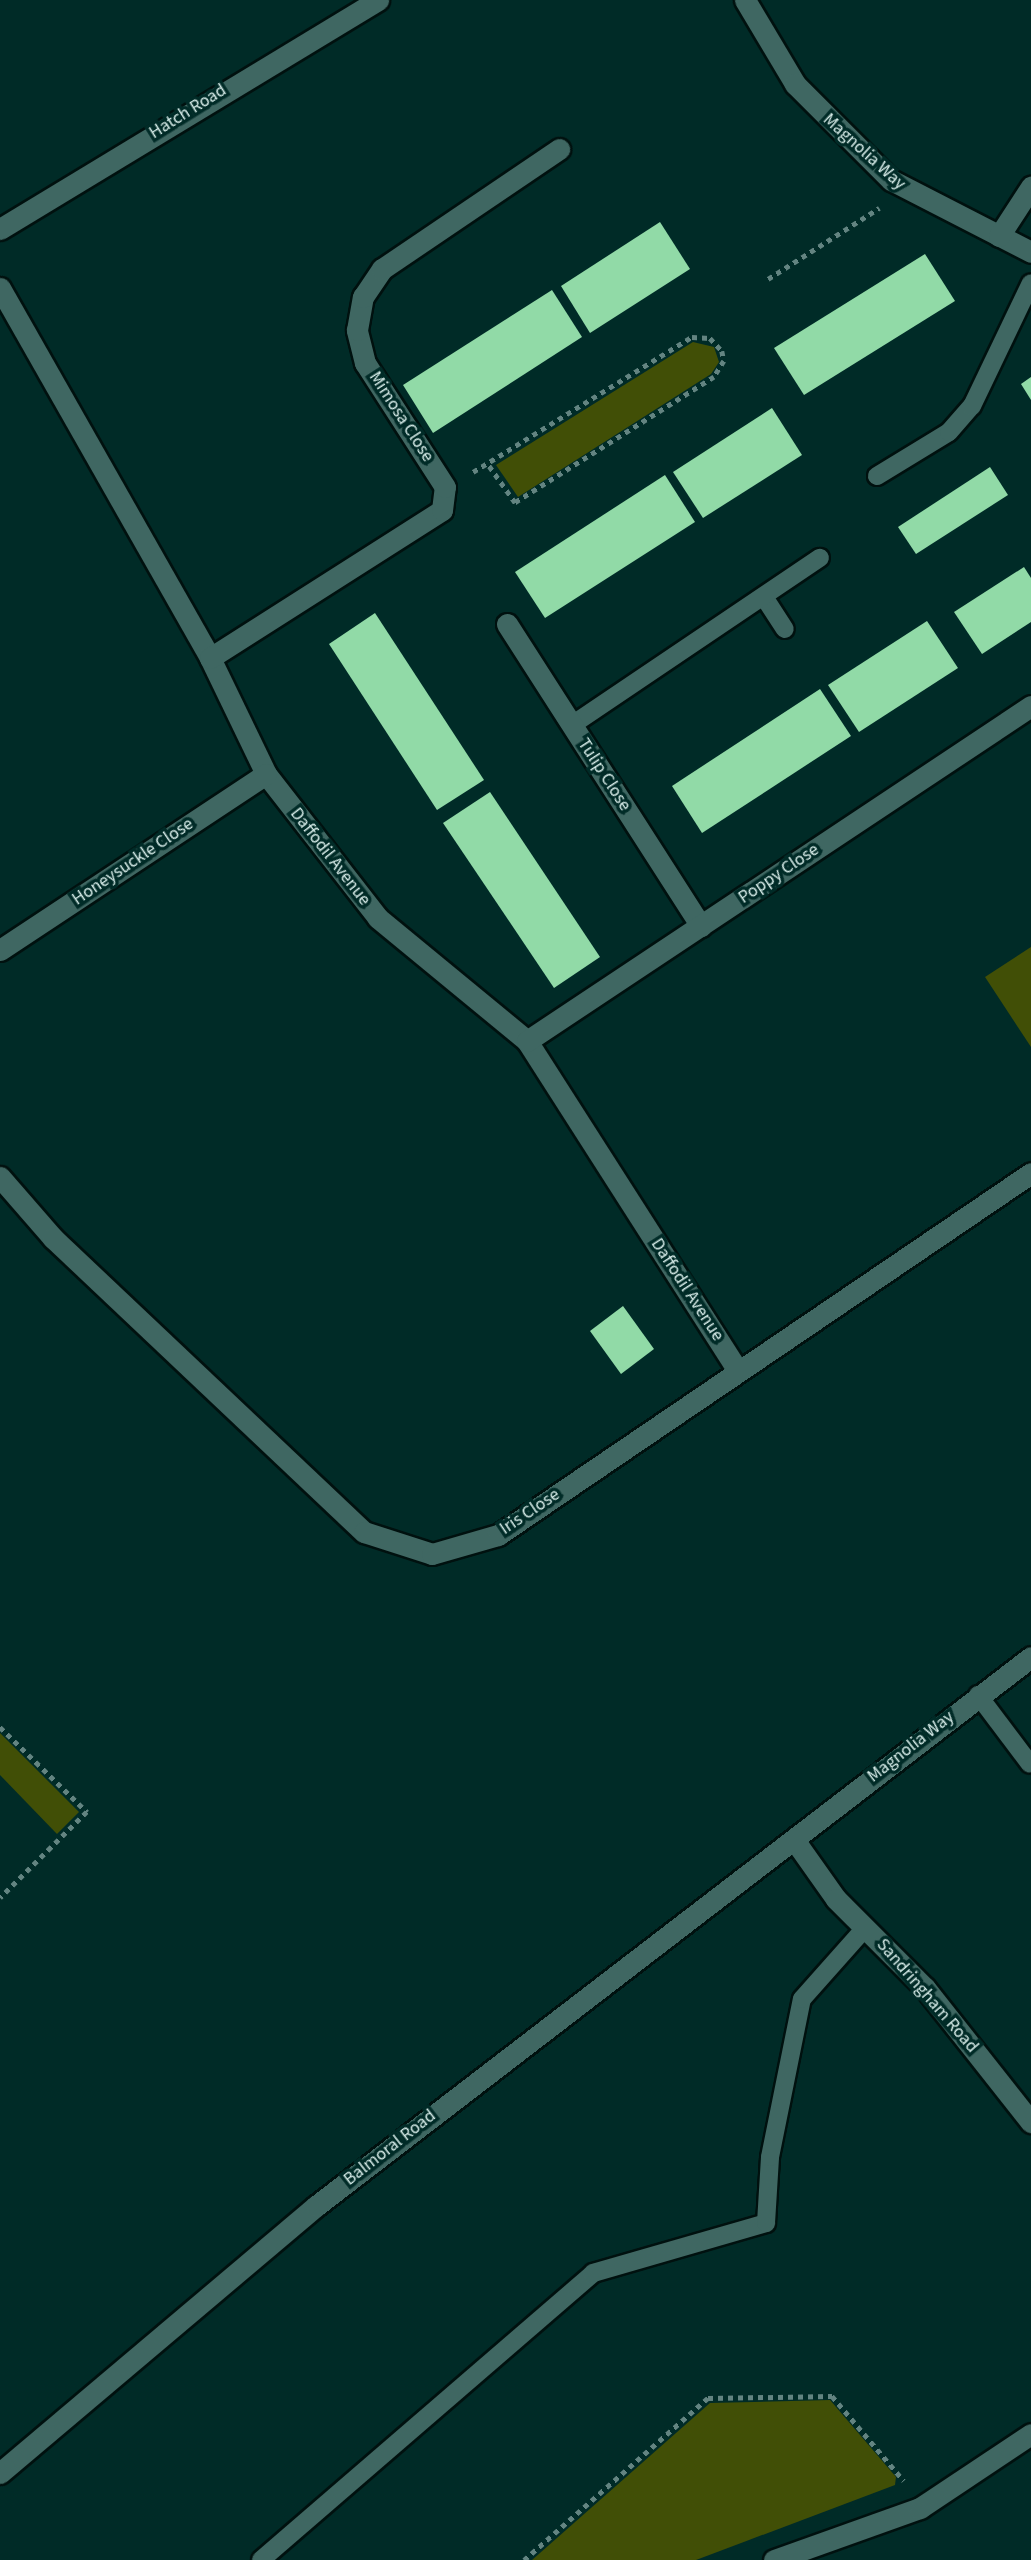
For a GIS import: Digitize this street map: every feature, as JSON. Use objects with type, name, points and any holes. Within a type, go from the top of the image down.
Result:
[{"type":"street","name":"Hatch Road","points":[[0,229],[378,0]]},
{"type":"street","name":"Magnolia Way","points":[[744,0],[795,84],[837,133],[906,191],[1031,252]]},
{"type":"street","name":"Mimosa Close","points":[[444,487],[365,363],[357,330],[363,296],[382,269],[559,149]]},
{"type":"street","points":[[999,236],[1031,187]]},
{"type":"street","name":"Daffodil Avenue","points":[[0,288],[210,657],[266,774],[378,918],[527,1041],[737,1368]]},
{"type":"street","points":[[210,657],[442,510],[444,487]]},
{"type":"street","name":"Tulip Close","points":[[507,624],[701,926]]},
{"type":"street","name":"Poppy Close","points":[[527,1041],[1031,706]]},
{"type":"street","name":"Honeysuckle Close","points":[[0,950],[266,774]]},
{"type":"street","name":"Iris Close","points":[[0,1177],[53,1238],[364,1532],[432,1554],[498,1535],[737,1368],[1031,1173]]},
{"type":"street","name":"Magnolia Way","points":[[795,1842],[978,1695],[1031,1657]]},
{"type":"street","name":"Sandringham Road","points":[[795,1842],[836,1899],[925,1988],[1031,2122]]},
{"type":"street","name":"Balmoral Road","points":[[2,2468],[316,2206],[795,1842]]},
{"type":"street","points":[[774,2560],[920,2508],[1031,2434]]},
{"type":"lane","points":[[877,476],[949,432],[972,407],[1031,283]]},
{"type":"lane","points":[[572,725],[820,558]]},
{"type":"lane","points":[[764,597],[785,629]]},
{"type":"lane","points":[[978,1695],[1030,1764]]},
{"type":"lane","points":[[261,2560],[593,2273],[766,2223],[770,2157],[802,1999],[866,1927]]},
{"type":"path","points":[[768,279],[906,191]]},
{"type":"path","points":[[444,487],[488,465],[692,337],[710,338],[722,351],[724,361],[714,377],[515,503],[488,465]]},
{"type":"path","points":[[0,1727],[87,1812],[0,1898]]},
{"type":"path","points":[[524,2560],[708,2398],[832,2396],[920,2508]]},
{"type":"green space","points":[[693,342],[714,347],[719,362],[711,374],[518,497],[496,465]]},
{"type":"green space","points":[[1031,947],[1031,1047],[985,977]]},
{"type":"green space","points":[[0,1733],[79,1812],[57,1834],[0,1775]]},
{"type":"green space","points":[[830,2400],[896,2477],[895,2485],[696,2560],[532,2560],[710,2403]]},
{"type":"building","points":[[660,222],[690,269],[590,333],[561,286]]},
{"type":"building","points":[[925,254],[955,301],[804,395],[774,348]]},
{"type":"building","points":[[552,290],[582,337],[433,433],[403,385]]},
{"type":"building","points":[[1031,377],[1031,400],[1021,384]]},
{"type":"building","points":[[772,408],[802,455],[703,518],[673,472]]},
{"type":"building","points":[[990,467],[1008,495],[916,554],[898,527]]},
{"type":"building","points":[[665,475],[695,522],[545,618],[515,572]]},
{"type":"building","points":[[1024,567],[1031,578],[1031,622],[982,654],[954,612]]},
{"type":"building","points":[[375,613],[484,780],[437,810],[329,644]]},
{"type":"building","points":[[927,621],[958,668],[859,732],[828,685]]},
{"type":"building","points":[[820,689],[851,736],[702,833],[672,786]]},
{"type":"building","points":[[490,792],[600,957],[554,988],[443,823]]},
{"type":"building","points":[[623,1306],[654,1349],[621,1374],[590,1331]]}]
